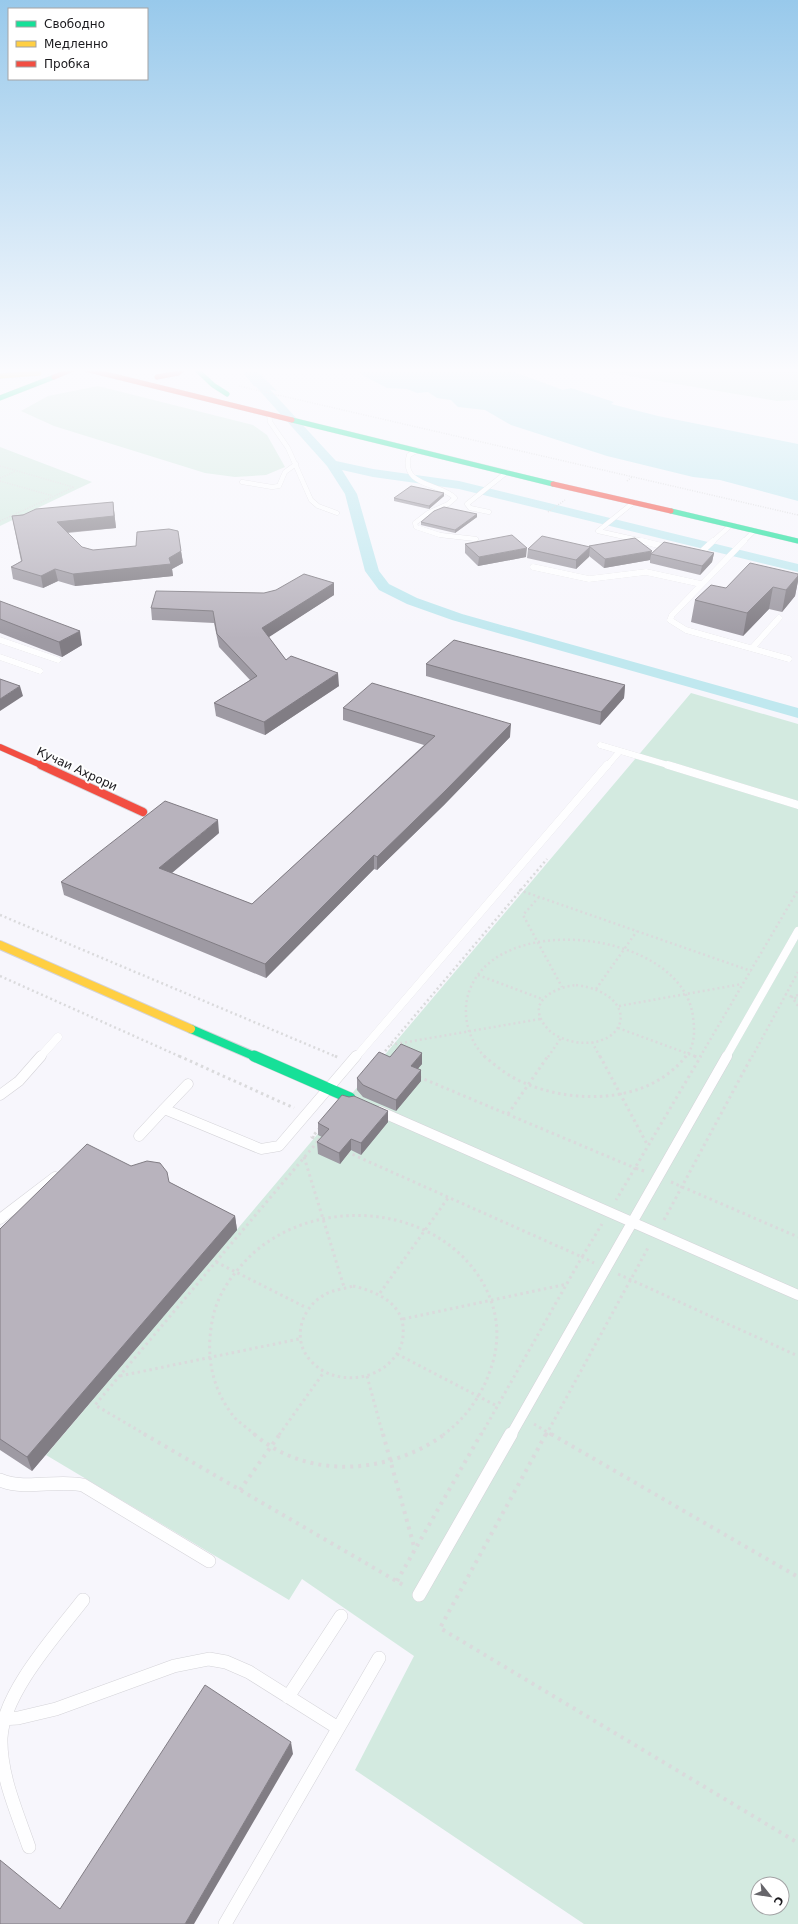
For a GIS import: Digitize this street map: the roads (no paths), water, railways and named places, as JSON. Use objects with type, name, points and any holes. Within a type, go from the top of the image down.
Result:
[{"type":"main road","points":[[451,459],[798,541]]},
{"type":"main road","points":[[488,468],[495,460]]},
{"type":"main road","name":"Кучаи Ахрори","points":[[0,747],[143,812]]},
{"type":"main road","points":[[0,945],[353,1099]]},
{"type":"lane","points":[[293,459],[311,500],[318,506],[337,513]]},
{"type":"lane","points":[[408,459],[407,462],[414,477],[425,485],[450,493],[455,498],[451,502],[432,510],[414,523],[416,527],[440,535],[476,539]]},
{"type":"lane","points":[[242,482],[272,487],[279,486],[285,472],[296,464]]},
{"type":"lane","points":[[489,512],[467,505],[507,472]]},
{"type":"lane","points":[[634,502],[598,531],[675,549]]},
{"type":"lane","points":[[690,553],[698,555],[731,525]]},
{"type":"lane","points":[[754,531],[670,617],[672,623],[686,630],[789,659]]},
{"type":"lane","points":[[533,567],[589,579],[646,572],[701,584]]},
{"type":"lane","points":[[752,648],[779,618]]},
{"type":"lane","points":[[0,640],[58,660]]},
{"type":"lane","points":[[0,657],[40,671]]},
{"type":"lane","points":[[600,746],[798,804]]},
{"type":"lane","points":[[164,1109],[248,1144],[268,1149],[279,1146],[620,751]]},
{"type":"lane","points":[[419,1595],[798,931]]},
{"type":"lane","points":[[0,1095],[19,1081],[58,1037]]},
{"type":"lane","points":[[139,1136],[188,1084]]},
{"type":"lane","points":[[370,1107],[798,1295]]},
{"type":"lane","points":[[0,1219],[60,1173]]},
{"type":"lane","points":[[0,1480],[13,1486],[22,1487],[60,1481],[71,1481],[83,1485],[209,1561]]},
{"type":"lane","points":[[29,1847],[6,1774],[0,1737],[2,1719],[19,1687],[83,1600]]},
{"type":"lane","points":[[288,1697],[341,1616]]},
{"type":"lane","points":[[225,1924],[379,1658]]},
{"type":"lane","points":[[2,1719],[33,1715],[71,1704],[186,1662],[218,1660],[234,1664],[338,1728]]},
{"type":"water","points":[[618,459],[798,459],[798,501],[720,480],[693,477]]},
{"type":"waterway","points":[[327,459],[332,464]]},
{"type":"waterway","points":[[332,464],[373,473],[459,485],[798,568]]},
{"type":"waterway","points":[[332,464],[351,494],[372,571],[384,587],[412,601],[457,617],[798,713]]}]
